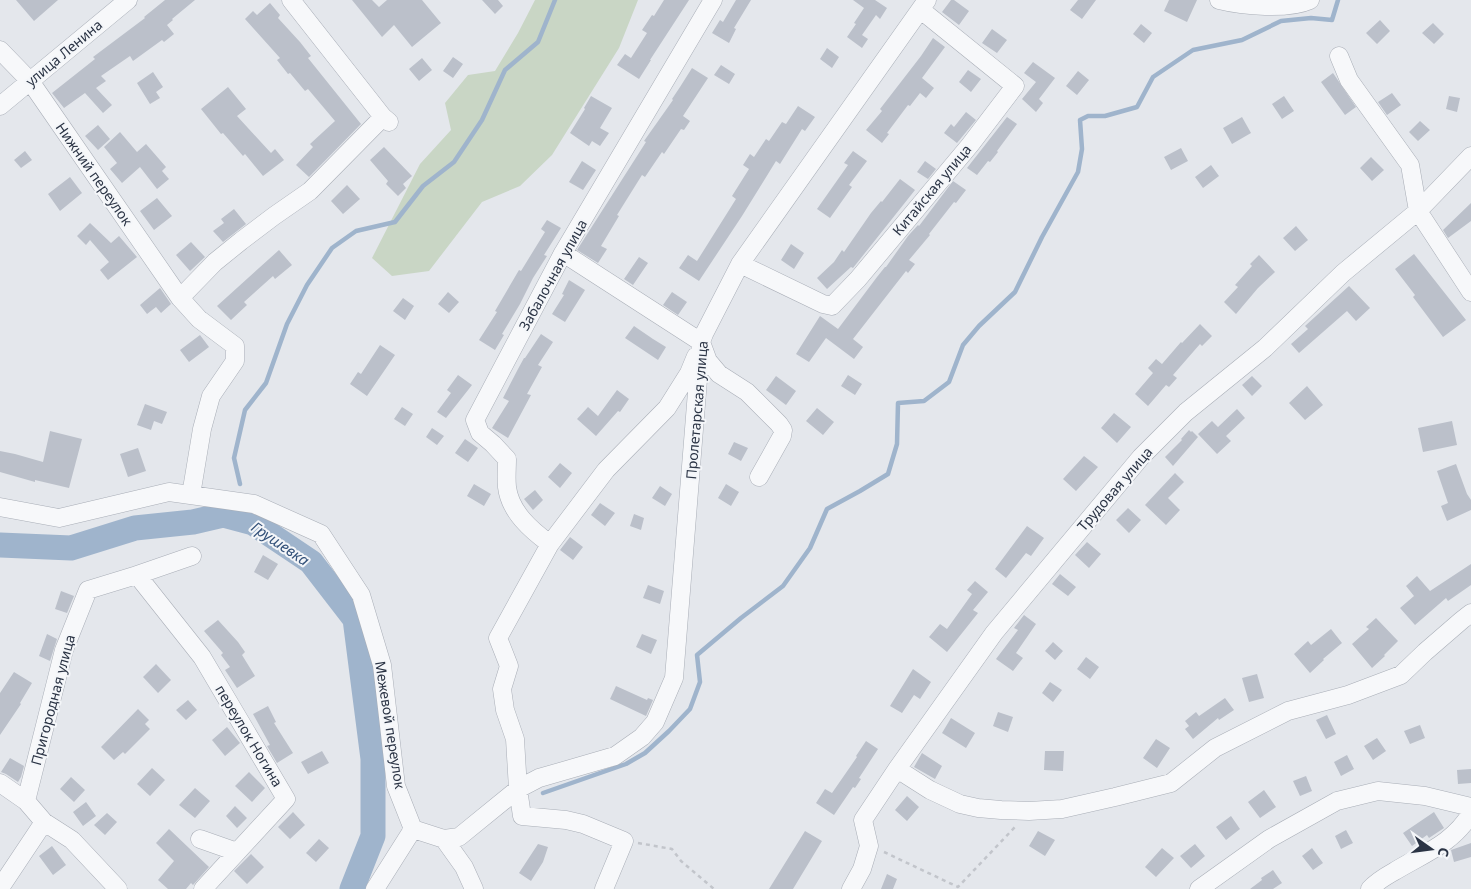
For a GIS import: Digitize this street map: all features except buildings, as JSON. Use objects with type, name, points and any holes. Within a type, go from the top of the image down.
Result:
[{"type":"street","name":"улица Ленина","points":[[0,106],[128,0]]},
{"type":"street","points":[[182,300],[215,262],[274,216],[310,191],[386,119],[291,0]]},
{"type":"street","name":"Забалочная улица","points":[[550,544],[521,518],[511,503],[507,487],[507,459],[480,433],[475,420],[563,253],[713,0]]},
{"type":"street","points":[[1219,0],[1236,5],[1303,3],[1310,0]]},
{"type":"street","name":"Пролетарская улица","points":[[444,839],[459,837],[518,789],[539,778],[615,756],[642,738],[655,722],[674,678],[701,342],[704,334],[740,264],[924,5]]},
{"type":"street","name":"Китайская улица","points":[[740,264],[823,304],[832,306],[858,279],[970,145],[1015,86],[924,5]]},
{"type":"street","name":"Нижний переулок","points":[[0,50],[30,81],[182,300],[199,319],[235,346],[235,361],[211,396],[202,429],[191,496]]},
{"type":"street","points":[[1339,56],[1349,80],[1410,165],[1418,211],[1471,292]]},
{"type":"street","name":"Трудовая улица","points":[[869,846],[863,820],[896,769],[994,633],[1141,457],[1186,412],[1264,348],[1344,273],[1418,211],[1471,156]]},
{"type":"street","points":[[563,253],[701,342],[708,361],[719,374],[746,392],[774,419],[783,430],[782,436],[759,477]]},
{"type":"street","points":[[604,889],[624,841],[583,824],[566,820],[522,816],[518,789],[515,739],[505,710],[502,688],[509,666],[498,638],[550,544],[606,470],[667,408],[689,372],[701,342]]},
{"type":"street","name":"Межевой переулок","points":[[0,508],[59,518],[169,492],[254,504],[321,534],[361,595],[382,665],[396,786],[413,829]]},
{"type":"street","name":"Пригородная улица","points":[[26,801],[64,650],[88,590],[192,556]]},
{"type":"street","name":"переулок Ногина","points":[[137,575],[202,657],[286,799],[202,889]]},
{"type":"street","points":[[896,769],[930,790],[960,804],[978,808],[1029,811],[1062,809],[1172,783],[1215,748],[1288,711],[1348,695],[1401,675],[1471,613]]},
{"type":"street","points":[[0,783],[26,801],[44,822],[72,840],[118,889]]},
{"type":"street","points":[[1199,889],[1269,839],[1337,801],[1378,791],[1425,796],[1471,807]]},
{"type":"street","points":[[1370,889],[1375,883],[1408,862],[1437,848],[1457,832],[1471,813]]},
{"type":"street","points":[[0,888],[44,822]]},
{"type":"street","points":[[375,889],[413,829],[444,839],[464,868],[474,889]]},
{"type":"street","points":[[200,839],[237,852]]},
{"type":"street","points":[[851,889],[862,869],[869,846]]},
{"type":"path","points":[[869,846],[959,888],[1029,811]]},
{"type":"path","points":[[624,841],[672,849],[681,861],[714,889]]},
{"type":"green space","points":[[535,0],[638,0],[619,48],[552,155],[520,186],[482,202],[429,271],[392,276],[372,258],[420,164],[451,130],[445,103],[468,75],[495,71]]},
{"type":"waterway","points":[[240,484],[234,458],[245,410],[266,383],[287,324],[307,285],[332,248],[356,231],[395,222],[423,186],[454,162],[482,120],[505,70],[538,42],[555,0]]},
{"type":"waterway","points":[[543,793],[626,764],[645,753],[669,731],[690,709],[700,682],[697,655],[783,586],[810,548],[827,509],[888,474],[897,444],[898,403],[924,401],[949,382],[963,345],[979,326],[1015,292],[1042,237],[1078,172],[1082,149],[1080,120],[1088,116],[1105,116],[1137,107],[1153,77],[1193,50],[1242,40],[1281,21],[1311,18],[1332,20],[1338,0]]},
{"type":"waterway","name":"Грушевка","points":[[0,545],[71,548],[135,528],[193,522],[223,515],[253,523],[311,562],[355,619],[373,759],[373,836],[352,889]]}]
